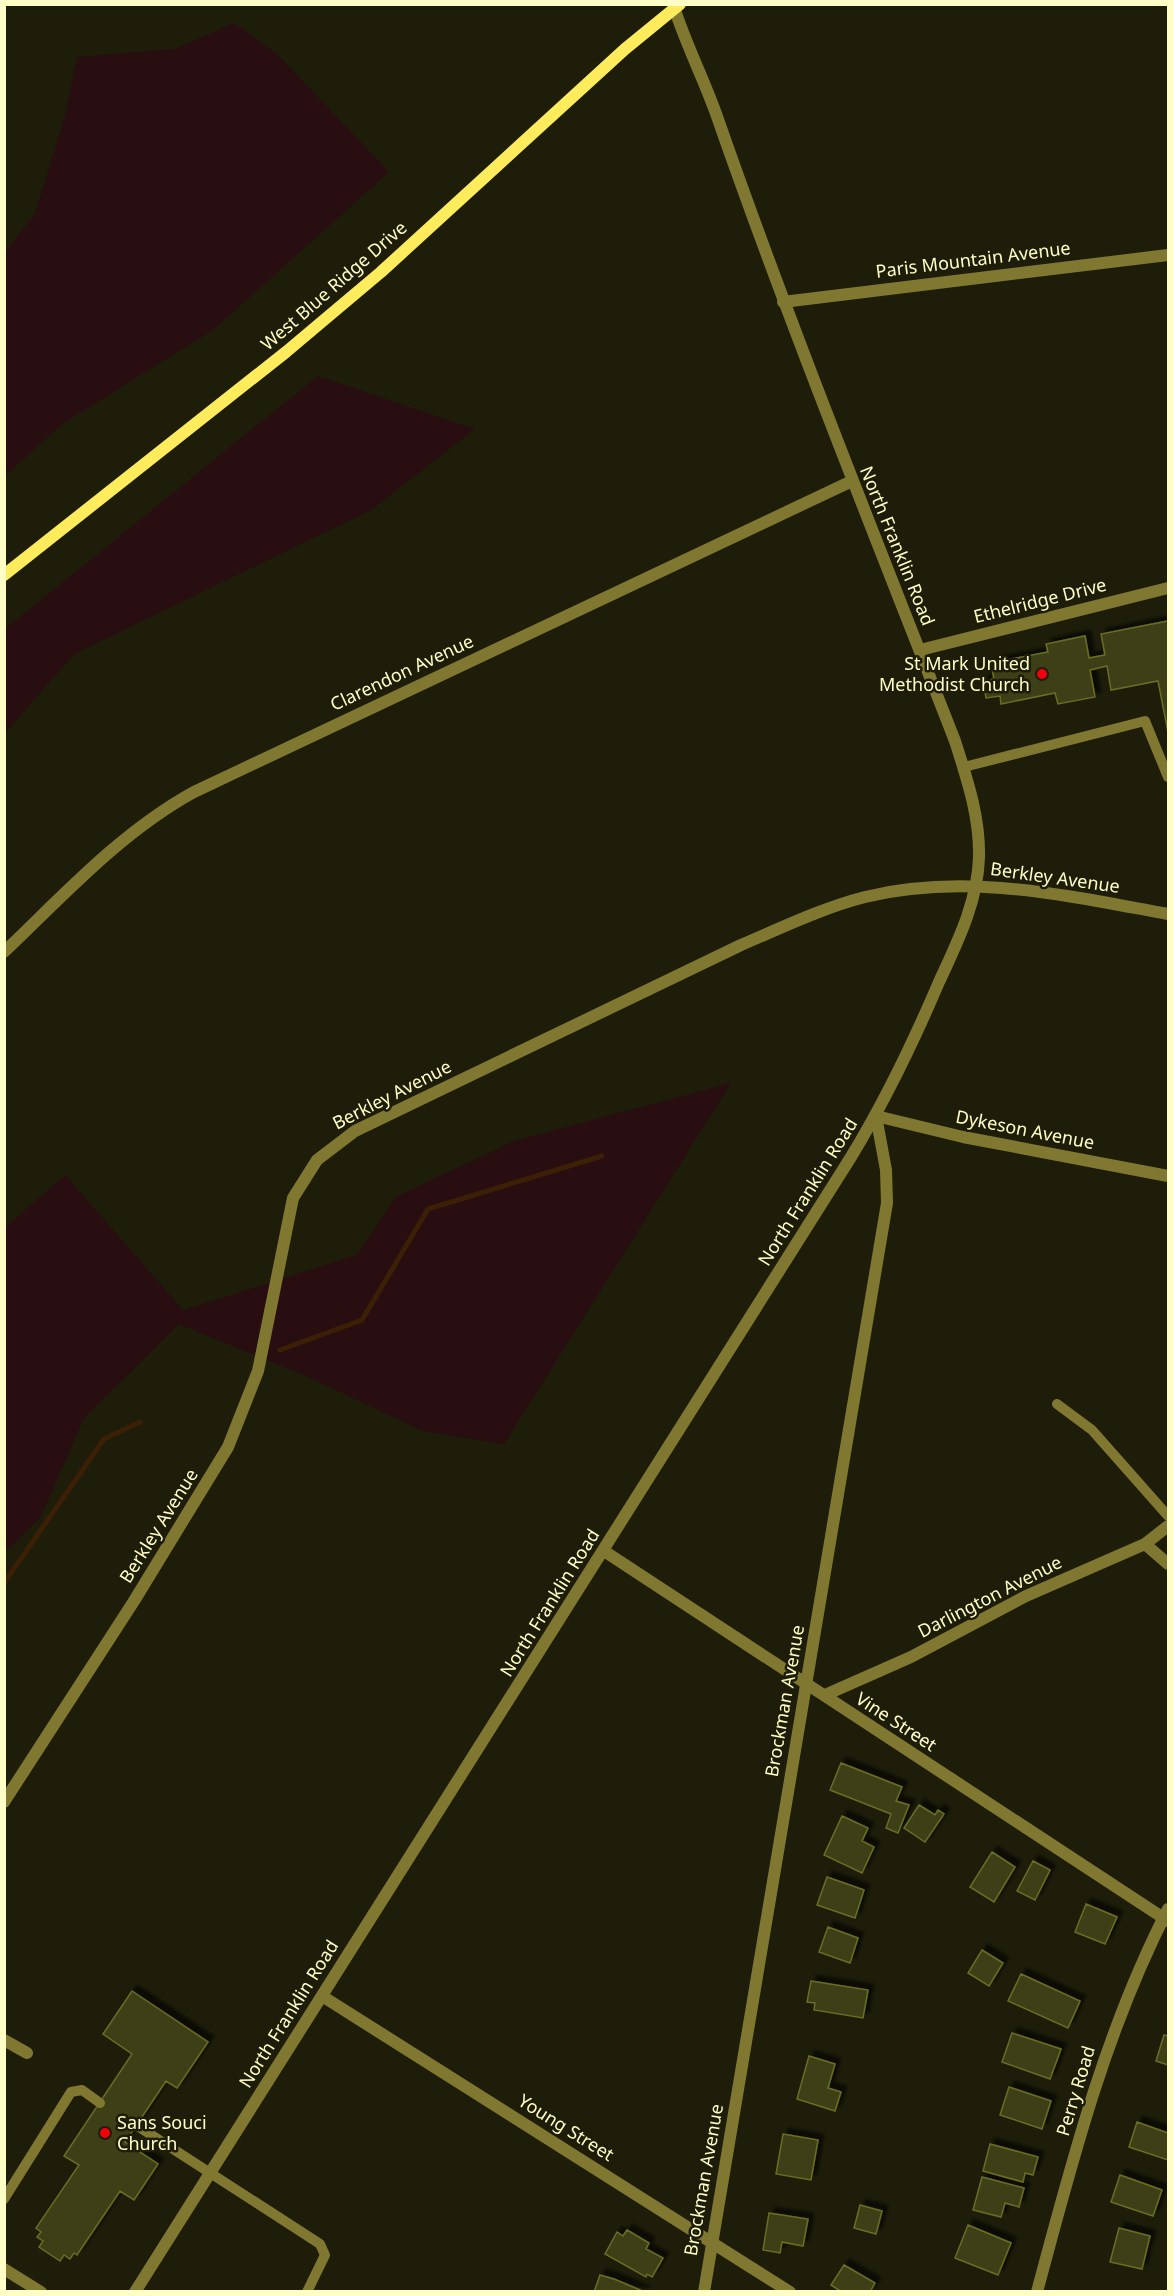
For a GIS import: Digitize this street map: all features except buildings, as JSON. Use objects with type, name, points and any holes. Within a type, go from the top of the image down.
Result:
[{"type":"main road","name":"West Blue Ridge Drive","points":[[4,575],[286,352],[381,272],[675,5]]},
{"type":"street","name":"North Franklin Road","points":[[135,2292],[876,1116],[913,1043],[958,940],[970,906],[979,858],[978,825],[964,767],[783,302],[720,123],[687,49],[675,5]]},
{"type":"street","name":"Paris Mountain Avenue","points":[[783,302],[1168,255]]},
{"type":"street","name":"Clarendon Avenue","points":[[4,952],[120,843],[164,809],[226,776],[852,481]]},
{"type":"street","name":"Ethelridge Drive","points":[[920,650],[1168,588]]},
{"type":"street","name":"Berkley Avenue","points":[[4,1802],[134,1601],[228,1447],[258,1371],[294,1198],[317,1160],[355,1131],[719,956],[806,917],[865,897],[896,891],[974,886],[1005,887],[1168,914]]},
{"type":"street","name":"Dykeson Avenue","points":[[876,1116],[963,1137],[1168,1176]]},
{"type":"street","name":"Brockman Avenue","points":[[704,2292],[887,1203],[886,1170],[876,1116]]},
{"type":"street","name":"Darlington Avenue","points":[[825,1695],[911,1657],[1026,1596],[1145,1544],[1168,1526]]},
{"type":"street","points":[[1145,1544],[1168,1564]]},
{"type":"street","name":"Vine Street","points":[[604,1551],[1167,1916]]},
{"type":"street","name":"Perry Road","points":[[1037,2292],[1091,2100],[1111,2042],[1167,1916]]},
{"type":"street","name":"Young Street","points":[[322,1996],[790,2292]]},
{"type":"street","points":[[4,2040],[27,2053]]},
{"type":"street","points":[[4,2269],[41,2292]]},
{"type":"lane","points":[[964,767],[1145,721],[1168,777]]},
{"type":"lane","points":[[1057,1404],[1092,1430],[1168,1516]]},
{"type":"lane","points":[[4,2199],[71,2092],[82,2090],[100,2103]]},
{"type":"lane","points":[[136,2125],[320,2244],[325,2255],[307,2292]]},
{"type":"shaded area","points":[[234,23],[278,55],[389,172],[213,330],[62,424],[5,476],[5,252],[35,214],[65,116],[77,57],[175,49]]},
{"type":"shaded area","points":[[318,376],[475,429],[371,510],[74,654],[5,733],[5,629]]},
{"type":"shaded area","points":[[731,1083],[504,1444],[423,1431],[306,1376],[179,1324],[84,1418],[40,1518],[5,1552],[5,1228],[65,1175],[183,1310],[357,1255],[396,1197],[514,1141]]},
{"type":"waterway","points":[[280,1350],[362,1320],[428,1209],[602,1156]]},
{"type":"waterway","points":[[4,1583],[104,1439],[140,1422]]},
{"type":"place","name":"St Mark United Methodist Church","points":[[1042,674]]},
{"type":"place","name":"Sans Souci Church","points":[[105,2133]]}]
